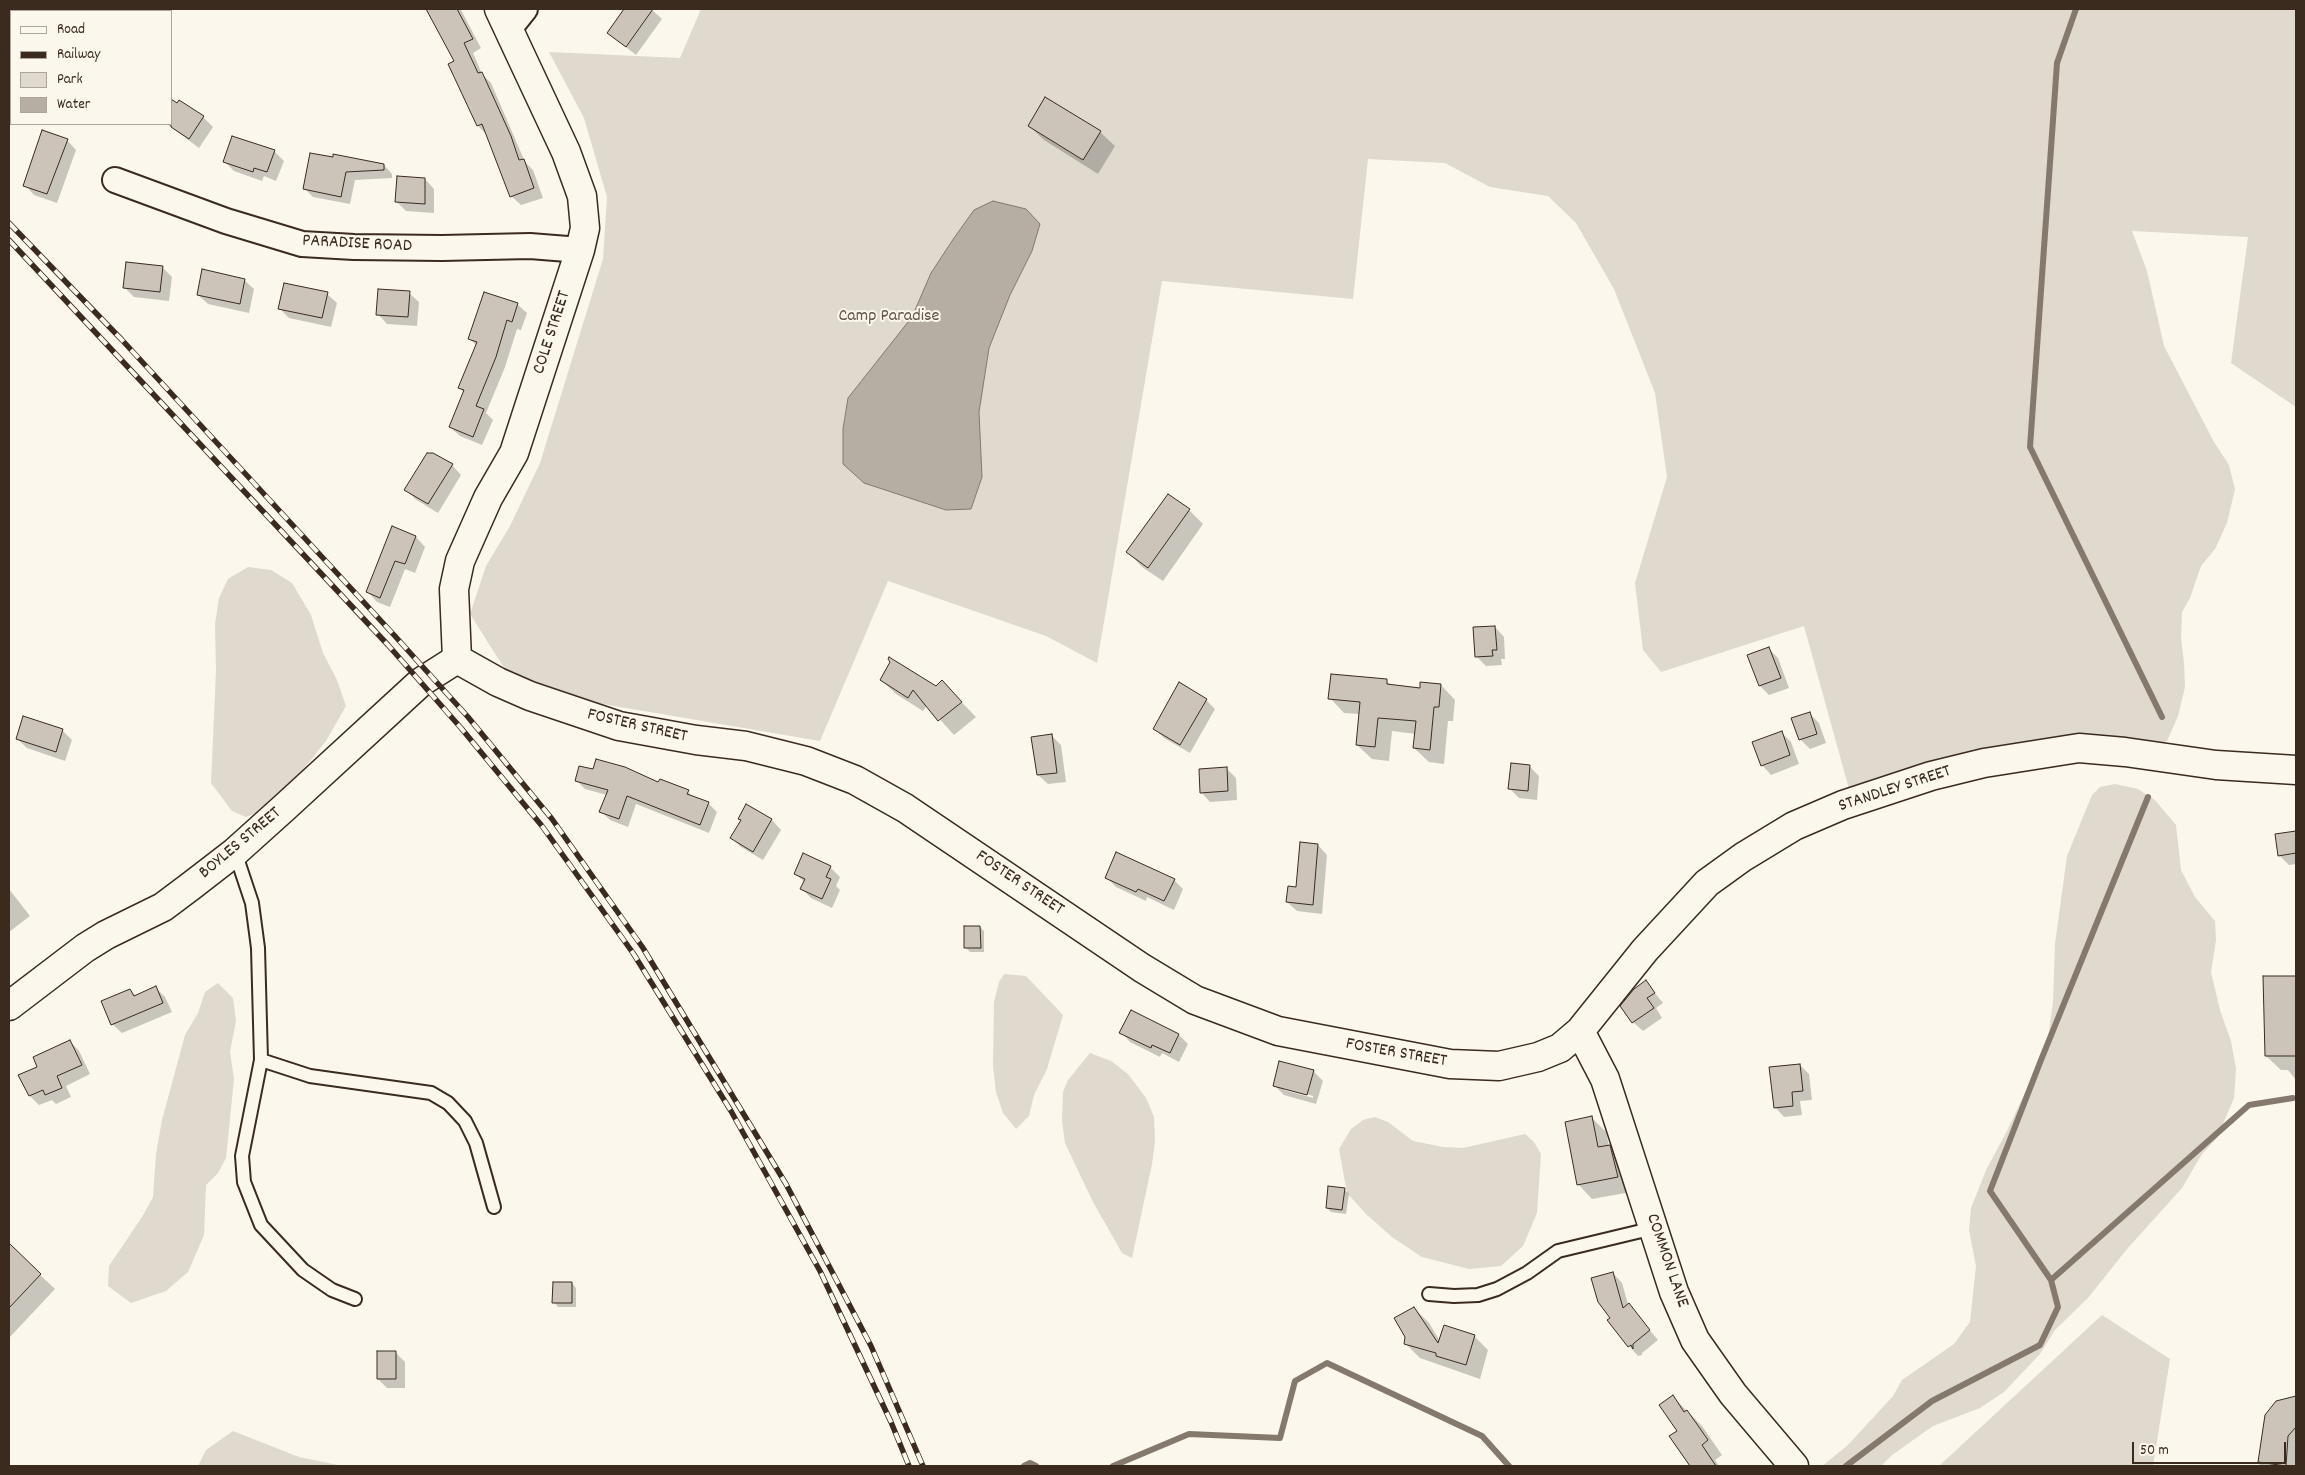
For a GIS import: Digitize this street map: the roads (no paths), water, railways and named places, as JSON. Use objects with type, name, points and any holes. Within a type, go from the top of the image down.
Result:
[{"type":"street","name":"COLE STREET","points":[[457,660],[454,589],[460,561],[488,498],[514,453],[580,250],[585,228],[582,196],[511,15]]},
{"type":"street","name":"PARADISE ROAD","points":[[115,180],[226,221],[302,244],[354,247],[442,248],[530,246],[580,250]]},
{"type":"street","name":"BOYLES STREET","points":[[9,1006],[85,948],[106,935],[163,907],[235,852],[421,682],[457,660]]},
{"type":"street","name":"FOSTER STREET","points":[[457,660],[498,682],[530,696],[619,726],[696,740],[746,746],[806,760],[855,780],[905,808],[1142,968],[1195,1000],[1278,1031],[1450,1064],[1499,1066],[1538,1057],[1560,1048],[1580,1031]]},
{"type":"street","name":"STANDLEY STREET","points":[[1580,1031],[1645,950],[1707,883],[1743,857],[1794,826],[1843,805],[1931,776],[1975,765],[2079,748],[2216,764],[2296,770]]},
{"type":"street","name":"COMMON LANE","points":[[1580,1031],[1605,1079],[1674,1292],[1696,1340],[1733,1394],[1794,1466]]},
{"type":"lane","points":[[235,852],[252,902],[258,948],[261,1060],[242,1156],[244,1182],[261,1225],[303,1270],[332,1290],[355,1298]]},
{"type":"lane","points":[[261,1060],[310,1076],[432,1093],[448,1103],[465,1121],[476,1144],[494,1207]]},
{"type":"lane","points":[[1429,1294],[1478,1295],[1497,1289],[1527,1273],[1558,1251],[1654,1228]]},
{"type":"water","points":[[993,201],[1026,209],[1040,224],[1032,251],[1010,295],[989,348],[979,412],[982,477],[971,509],[946,510],[864,483],[843,464],[843,429],[848,398],[912,317],[931,273],[974,210]]},
{"type":"waterway","points":[[2076,9],[2057,63],[2030,447],[2162,717]]},
{"type":"waterway","points":[[1846,1466],[1932,1401],[2040,1345],[2058,1307],[2051,1280],[1990,1191],[2148,797]]},
{"type":"waterway","points":[[2051,1280],[2249,1105],[2293,1098]]},
{"type":"waterway","points":[[1113,1466],[1189,1434],[1280,1438],[1295,1381],[1327,1363],[1482,1436],[1509,1466]]},
{"type":"waterway","points":[[1024,1466],[1030,1463],[1036,1466]]},
{"type":"railway","points":[[9,223],[122,340],[394,635],[468,717],[552,819],[643,948],[786,1184],[871,1346],[923,1466]]},
{"type":"railway","points":[[9,240],[388,645],[461,728],[542,826],[633,953],[731,1111],[820,1271],[891,1422],[909,1466]]},
{"type":"park label","name":"Camp Paradise","points":[[889,318]]}]
